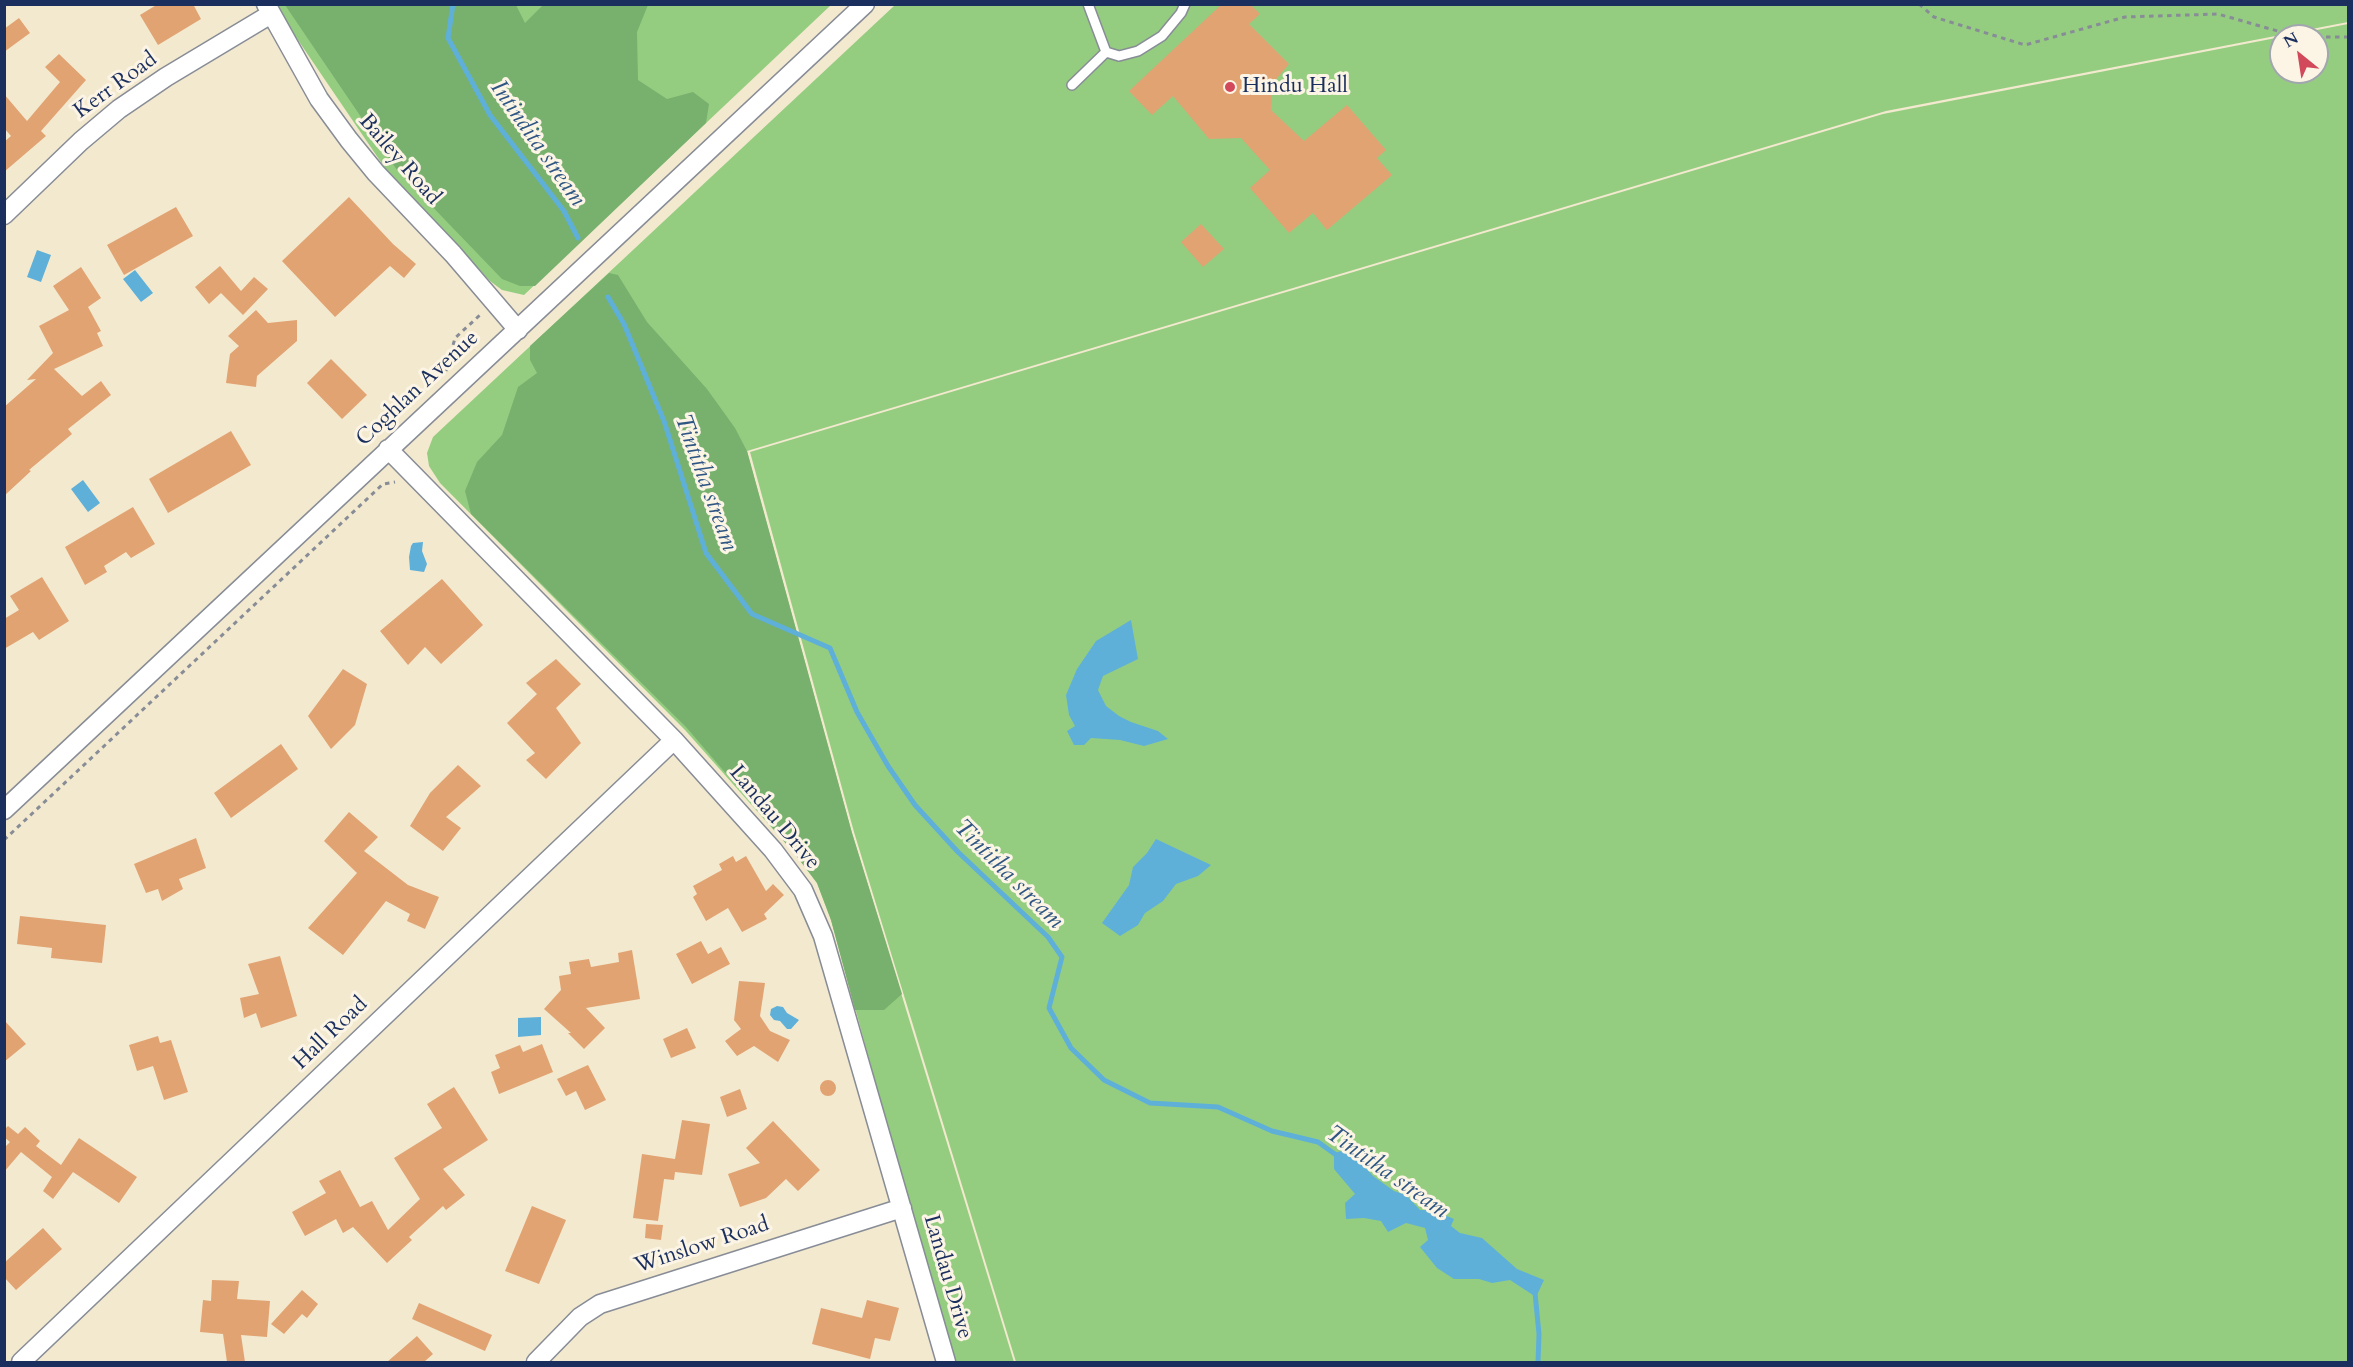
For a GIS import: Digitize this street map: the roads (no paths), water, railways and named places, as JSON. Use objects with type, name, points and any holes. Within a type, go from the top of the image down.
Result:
[{"type":"street","name":"Coghlan Avenue","points":[[4,810],[865,4]]},
{"type":"street","name":"Bailey Road","points":[[268,9],[320,99],[349,140],[376,173],[453,254],[518,330]]},
{"type":"street","name":"Kerr Road","points":[[4,215],[81,141],[119,109],[268,9]]},
{"type":"street","name":"Landau Drive","points":[[388,449],[674,740],[773,850],[803,890],[823,936],[946,1362]]},
{"type":"street","name":"Hall Road","points":[[21,1362],[674,740]]},
{"type":"street","name":"Winslow Road","points":[[536,1362],[580,1317],[600,1304],[902,1208]]},
{"type":"lane","points":[[1088,4],[1106,52]]},
{"type":"lane","points":[[1106,52],[1119,56],[1138,51],[1162,36],[1181,13],[1185,4]]},
{"type":"lane","points":[[1072,85],[1106,52]]},
{"type":"water","points":[[37,250],[51,255],[41,282],[27,277]]},
{"type":"water","points":[[135,270],[153,293],[141,302],[123,279]]},
{"type":"water","points":[[83,480],[100,503],[88,512],[71,489]]},
{"type":"water","points":[[423,542],[422,551],[427,564],[424,572],[410,570],[411,546],[413,543]]},
{"type":"water","points":[[1131,620],[1138,659],[1103,676],[1098,690],[1106,706],[1119,716],[1158,731],[1168,739],[1144,746],[1120,740],[1091,738],[1084,745],[1074,745],[1067,731],[1075,726],[1069,715],[1066,695],[1077,669],[1096,641]]},
{"type":"water","points":[[1156,839],[1211,865],[1198,876],[1176,884],[1163,901],[1145,913],[1138,925],[1120,936],[1102,923],[1129,885],[1133,867],[1147,853]]},
{"type":"water","points":[[777,1006],[783,1007],[787,1013],[799,1020],[791,1029],[787,1029],[770,1015],[771,1009]]},
{"type":"water","points":[[541,1017],[541,1035],[518,1037],[518,1018]]},
{"type":"water","points":[[1349,1149],[1373,1176],[1394,1191],[1406,1195],[1420,1210],[1432,1210],[1454,1219],[1451,1226],[1460,1233],[1482,1238],[1517,1269],[1544,1280],[1536,1297],[1510,1280],[1492,1283],[1479,1279],[1454,1279],[1437,1268],[1420,1247],[1428,1240],[1425,1228],[1406,1223],[1388,1232],[1381,1221],[1364,1218],[1346,1219],[1345,1203],[1355,1194],[1334,1169],[1334,1153]]},
{"type":"waterway","name":"Intindita stream","points":[[453,4],[448,38],[490,115],[564,211],[578,238]]},
{"type":"waterway","name":"Tintitha stream","points":[[608,297],[624,324],[664,421],[706,553],[752,614],[830,648],[857,712],[888,766],[915,805],[958,852],[1048,937],[1062,957],[1049,1008],[1071,1048],[1104,1080],[1150,1103],[1218,1107],[1272,1131],[1318,1142],[1339,1157]]},
{"type":"waterway","name":"Tintitha stream","points":[[1535,1293],[1539,1334],[1538,1362]]},
{"type":"place","name":"Hindu Hall","points":[[1230,87]]}]
